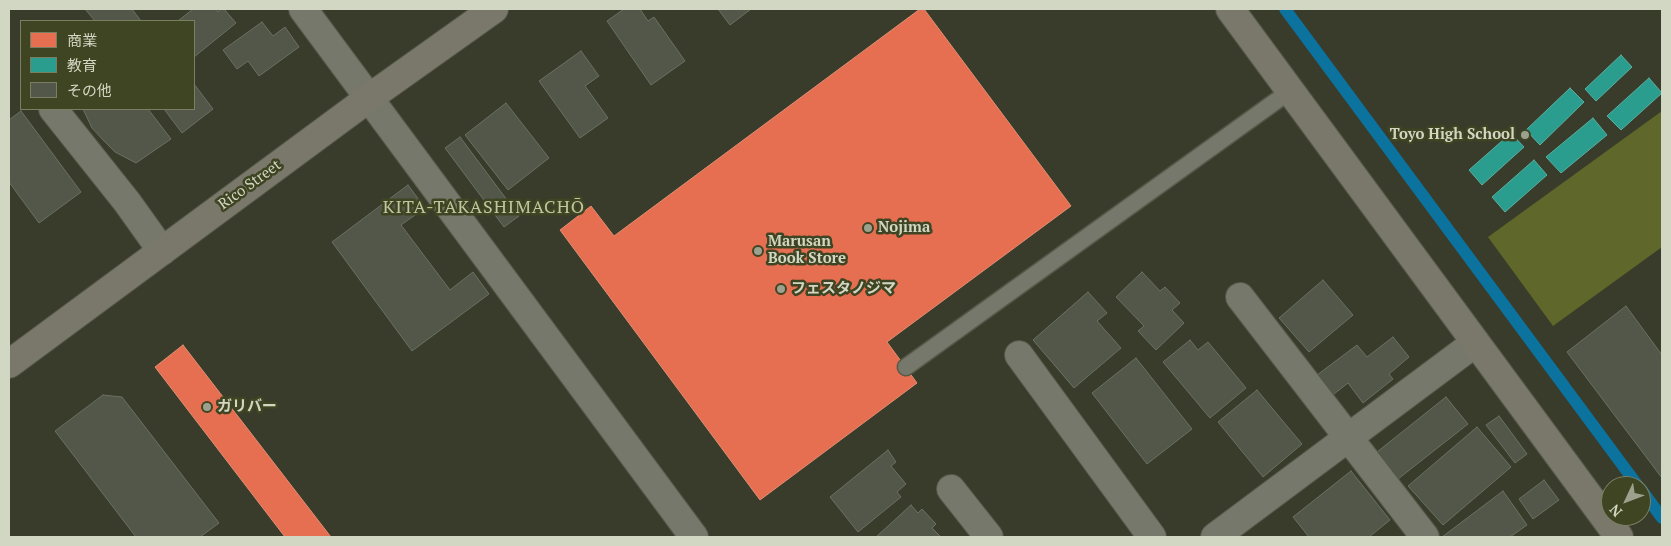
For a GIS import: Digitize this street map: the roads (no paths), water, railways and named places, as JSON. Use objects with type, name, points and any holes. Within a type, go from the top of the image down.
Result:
[{"type":"street","points":[[303,9],[694,537]]},
{"type":"street","name":"Rico Street","points":[[9,364],[369,98],[494,9]]},
{"type":"street","points":[[1230,9],[1619,537]]},
{"type":"street","points":[[54,110],[127,202],[162,251]]},
{"type":"street","points":[[1240,297],[1425,537]]},
{"type":"street","points":[[1215,537],[1476,343]]},
{"type":"street","points":[[1019,355],[1152,537]]},
{"type":"street","points":[[951,489],[989,537]]},
{"type":"lane","points":[[906,367],[1290,91]]},
{"type":"waterway","points":[[1285,9],[1631,476]]},
{"type":"waterway","points":[[1651,503],[1662,518]]},
{"type":"place","name":"Toyo High School","points":[[1525,135]]},
{"type":"place","name":"Nojima","points":[[868,228]]},
{"type":"place","name":"Marusan Book Store","points":[[758,251]]},
{"type":"place","name":"フェスタノジマ","points":[[781,289]]},
{"type":"place","name":"ガリバー","points":[[207,407]]},
{"type":"district","name":"KITA-TAKASHIMACHŌ","points":[[484,208]]}]
